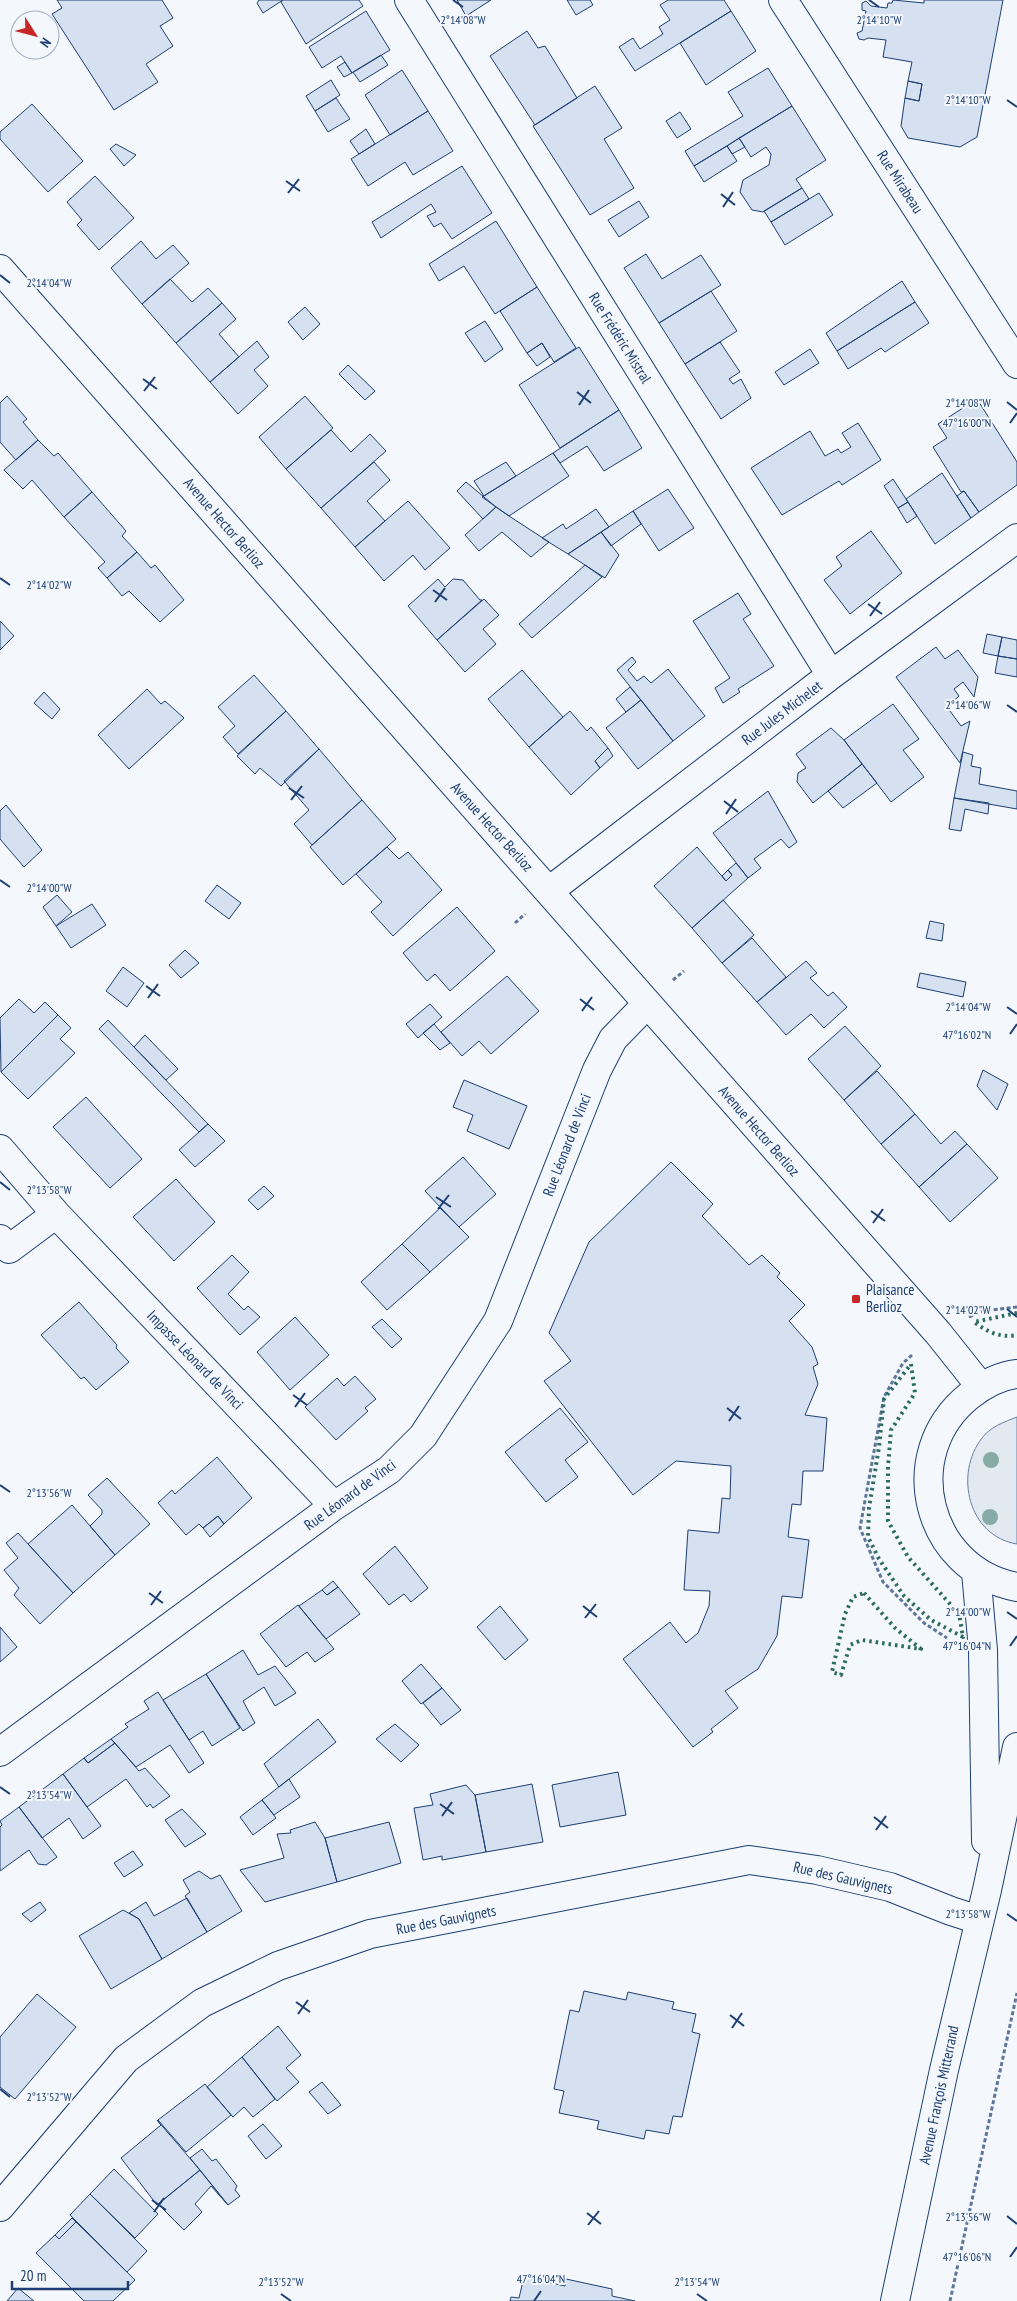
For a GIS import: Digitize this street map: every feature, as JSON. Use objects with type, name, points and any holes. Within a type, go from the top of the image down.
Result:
[{"type":"street","name":"Rue Frédéric Mistral","points":[[409,0],[831,675]]},
{"type":"street","name":"Rue Mirabeau","points":[[782,0],[1017,364]]},
{"type":"street","name":"Avenue Hector Berlioz","points":[[0,269],[938,1333],[982,1386]]},
{"type":"street","name":"Rue Jules Michelet","points":[[549,891],[831,675],[1017,538]]},
{"type":"street","name":"Rue Léonard de Vinci","points":[[0,1752],[334,1506],[390,1470],[423,1436],[498,1321],[597,1070],[613,1039],[647,1004]]},
{"type":"street","name":"Impasse Léonard de Vinci","points":[[0,1149],[56,1214],[334,1506]]},
{"type":"street","points":[[3,1248],[56,1214]]},
{"type":"street","points":[[1017,1374],[1008,1375],[982,1386],[957,1406],[939,1433],[930,1462],[928,1494],[937,1524],[953,1551],[976,1572],[1002,1584],[1017,1587]]},
{"type":"street","points":[[976,1572],[983,1650],[987,1890]]},
{"type":"street","points":[[987,1890],[1017,1747]]},
{"type":"street","name":"Rue des Gauvignets","points":[[0,2207],[126,2059],[202,2003],[278,1966],[370,1934],[749,1860],[817,1870],[890,1887],[979,1920]]},
{"type":"street","name":"Avenue François Mitterrand","points":[[895,2301],[944,2070],[987,1890]]},
{"type":"path","points":[[950,2301],[1017,1993]]},
{"type":"shaded area","points":[[1017,1417],[1017,1544],[1000,1539],[987,1529],[977,1516],[971,1502],[968,1485],[973,1453],[982,1438],[993,1428]]},
{"type":"building","points":[[57,0],[162,0],[173,18],[160,26],[173,46],[146,64],[158,82],[114,110],[60,26],[59,10],[62,8]]},
{"type":"building","points":[[259,0],[283,0],[263,13],[257,3]]},
{"type":"building","points":[[283,0],[359,0],[363,6],[306,44],[281,2]]},
{"type":"building","points":[[457,0],[491,0],[466,16]]},
{"type":"building","points":[[567,0],[590,0],[593,5],[576,15]]},
{"type":"building","points":[[668,0],[724,0],[731,11],[635,71],[619,47],[633,38],[640,49],[663,34],[659,27],[670,20],[660,5]]},
{"type":"building","points":[[893,0],[924,3],[924,0],[1003,0],[977,137],[960,147],[908,138],[901,126],[905,98],[919,101],[922,84],[908,81],[912,62],[883,57],[886,40],[859,39],[857,33],[862,31],[866,11],[862,10],[862,3],[866,1],[871,6],[887,8],[888,3],[892,3]]},
{"type":"building","points":[[366,11],[390,50],[352,73],[341,56],[322,68],[309,47]]},
{"type":"building","points":[[731,11],[756,51],[706,85],[680,43]]},
{"type":"building","points":[[527,31],[538,48],[545,46],[577,98],[535,125],[490,56]]},
{"type":"building","points":[[381,55],[388,65],[360,82],[353,72]]},
{"type":"building","points":[[345,62],[352,73],[344,77],[337,67]]},
{"type":"building","points":[[768,68],[792,106],[694,166],[685,151],[743,116],[728,92]]},
{"type":"building","points":[[402,70],[428,111],[390,135],[365,95]]},
{"type":"building","points":[[331,80],[340,95],[315,111],[306,96]]},
{"type":"building","points":[[908,81],[922,84],[919,101],[905,98]]},
{"type":"building","points":[[595,86],[622,128],[604,139],[634,188],[590,215],[533,126]]},
{"type":"building","points":[[336,98],[350,119],[328,132],[315,111]]},
{"type":"building","points":[[32,104],[83,161],[48,192],[0,139],[0,132]]},
{"type":"building","points":[[792,106],[826,160],[796,179],[802,188],[763,212],[752,210],[740,192],[743,180],[769,165],[771,154],[766,147],[751,157],[739,138]]},
{"type":"building","points":[[428,111],[453,151],[413,175],[405,162],[368,186],[351,159]]},
{"type":"building","points":[[680,112],[691,129],[677,138],[666,121]]},
{"type":"building","points":[[366,129],[375,144],[359,154],[350,141]]},
{"type":"building","points":[[739,138],[745,147],[732,154],[727,146]]},
{"type":"building","points":[[116,144],[136,155],[124,166],[110,149]]},
{"type":"building","points":[[727,146],[737,161],[704,182],[694,166]]},
{"type":"building","points":[[462,166],[492,213],[452,239],[441,223],[434,227],[427,216],[436,212],[431,204],[381,238],[372,222]]},
{"type":"building","points":[[95,176],[134,218],[99,250],[77,225],[82,220],[67,202]]},
{"type":"building","points":[[802,188],[809,199],[771,222],[764,211]]},
{"type":"building","points":[[819,193],[833,215],[785,245],[771,222]]},
{"type":"building","points":[[639,201],[649,217],[619,237],[608,220]]},
{"type":"building","points":[[496,221],[537,287],[495,314],[464,266],[439,281],[429,264]]},
{"type":"building","points":[[141,241],[156,259],[173,245],[189,263],[142,304],[111,268]]},
{"type":"building","points":[[646,254],[662,279],[701,255],[721,285],[659,323],[624,268]]},
{"type":"building","points":[[170,279],[192,302],[208,288],[222,303],[176,343],[142,304]]},
{"type":"building","points":[[902,281],[915,302],[837,351],[826,333]]},
{"type":"building","points":[[537,287],[576,348],[554,362],[542,343],[527,353],[500,311]]},
{"type":"building","points":[[711,291],[737,331],[685,364],[659,323]]},
{"type":"building","points":[[915,302],[929,323],[885,352],[881,348],[848,369],[837,351]]},
{"type":"building","points":[[222,303],[236,319],[219,334],[239,357],[210,382],[176,343]]},
{"type":"building","points":[[305,307],[320,324],[303,340],[288,322]]},
{"type":"building","points":[[485,321],[503,349],[485,362],[465,333]]},
{"type":"building","points":[[257,341],[269,357],[254,370],[268,386],[238,414],[210,382]]},
{"type":"building","points":[[720,342],[740,372],[729,379],[733,384],[741,379],[751,398],[721,419],[685,364]]},
{"type":"building","points":[[542,343],[550,357],[537,366],[527,353]]},
{"type":"building","points":[[579,347],[619,410],[560,448],[519,385]]},
{"type":"building","points":[[810,349],[819,363],[784,385],[775,372]]},
{"type":"building","points":[[348,365],[375,391],[365,400],[339,374]]},
{"type":"building","points":[[7,396],[27,419],[23,422],[38,440],[16,460],[0,442],[0,403]]},
{"type":"building","points":[[305,396],[333,428],[286,469],[259,437]]},
{"type":"building","points":[[977,399],[1017,462],[1017,485],[979,512],[964,491],[961,492],[933,447],[947,438],[938,424]]},
{"type":"building","points":[[619,410],[642,448],[604,471],[587,446],[560,463],[553,453]]},
{"type":"building","points":[[858,423],[881,460],[842,485],[839,481],[782,515],[751,468],[810,431],[825,456],[838,449],[841,453],[851,447],[842,433]]},
{"type":"building","points":[[331,430],[351,452],[370,434],[386,451],[321,508],[286,469]]},
{"type":"building","points":[[38,440],[54,456],[58,453],[92,492],[64,517],[32,480],[23,489],[4,470]]},
{"type":"building","points":[[553,453],[569,476],[509,516],[482,497]]},
{"type":"building","points":[[374,462],[390,480],[367,501],[385,521],[355,547],[321,508]]},
{"type":"building","points":[[506,462],[516,476],[484,496],[474,481]]},
{"type":"building","points":[[942,473],[971,518],[935,544],[906,499]]},
{"type":"building","points":[[893,479],[908,502],[898,508],[884,486]]},
{"type":"building","points":[[466,482],[496,507],[483,519],[457,491]]},
{"type":"building","points":[[668,489],[694,528],[659,551],[633,511]]},
{"type":"building","points":[[964,491],[979,512],[971,518],[957,496]]},
{"type":"building","points":[[92,492],[126,531],[122,536],[137,552],[107,578],[98,568],[105,562],[64,517]]},
{"type":"building","points":[[408,501],[450,548],[425,570],[413,555],[384,581],[355,547]]},
{"type":"building","points":[[908,502],[917,516],[907,523],[898,508]]},
{"type":"building","points":[[496,507],[549,542],[531,557],[502,532],[479,551],[465,535]]},
{"type":"building","points":[[596,509],[609,527],[568,554],[542,538],[563,524],[566,529]]},
{"type":"building","points":[[633,511],[641,524],[611,546],[601,532]]},
{"type":"building","points":[[871,531],[902,573],[850,614],[824,580],[842,566],[836,557]]},
{"type":"building","points":[[601,532],[619,555],[605,578],[568,554]]},
{"type":"building","points":[[137,552],[151,568],[155,565],[184,600],[160,622],[129,591],[122,596],[107,578]]},
{"type":"building","points":[[585,565],[602,577],[532,638],[519,624]]},
{"type":"building","points":[[438,579],[445,587],[453,579],[463,580],[482,600],[437,640],[408,606]]},
{"type":"building","points":[[738,593],[751,614],[743,619],[774,666],[738,689],[740,692],[723,703],[715,688],[730,678],[693,621]]},
{"type":"building","points":[[484,599],[499,615],[483,629],[496,644],[465,672],[437,640]]},
{"type":"building","points":[[0,621],[14,636],[0,650]]},
{"type":"building","points":[[987,634],[1002,637],[998,656],[983,653]]},
{"type":"building","points":[[1002,637],[1017,640],[1017,659],[998,656]]},
{"type":"building","points":[[936,647],[945,659],[958,650],[978,677],[974,697],[963,682],[954,689],[959,696],[947,707],[961,726],[970,721],[960,763],[896,677]]},
{"type":"building","points":[[998,656],[1017,659],[1017,677],[995,673]]},
{"type":"building","points":[[632,657],[636,662],[628,670],[637,681],[644,676],[651,683],[668,669],[705,716],[673,741],[617,670]]},
{"type":"building","points":[[522,670],[563,717],[529,747],[488,699]]},
{"type":"building","points":[[254,675],[286,711],[238,754],[223,737],[235,726],[218,707]]},
{"type":"building","points":[[630,687],[641,700],[626,712],[616,699]]},
{"type":"building","points":[[147,689],[161,704],[165,701],[184,718],[129,769],[98,735]]},
{"type":"building","points":[[44,692],[60,709],[52,719],[34,703]]},
{"type":"building","points":[[641,700],[673,741],[638,769],[606,728]]},
{"type":"building","points":[[893,704],[919,739],[903,750],[924,777],[891,802],[844,740]]},
{"type":"building","points":[[286,711],[319,749],[281,786],[260,768],[255,774],[237,756]]},
{"type":"building","points":[[570,711],[587,731],[591,727],[608,748],[595,761],[600,768],[571,795],[529,747]]},
{"type":"building","points":[[831,728],[844,740],[862,764],[813,803],[797,782],[798,773],[806,768],[796,754]]},
{"type":"building","points":[[608,748],[613,756],[600,768],[595,761]]},
{"type":"building","points":[[319,749],[362,800],[312,845],[294,824],[309,810],[284,781]]},
{"type":"building","points":[[963,752],[973,755],[971,766],[981,768],[979,784],[1017,791],[1017,809],[954,798]]},
{"type":"building","points":[[862,764],[877,783],[843,808],[828,791]]},
{"type":"building","points":[[768,791],[797,842],[789,848],[781,839],[754,859],[761,868],[748,878],[713,833]]},
{"type":"building","points":[[954,798],[989,803],[988,814],[965,809],[961,831],[949,829]]},
{"type":"building","points":[[362,800],[396,839],[343,885],[310,847]]},
{"type":"building","points":[[6,805],[42,850],[24,867],[0,839],[0,811]]},
{"type":"building","points":[[387,847],[399,859],[408,852],[442,890],[393,936],[371,912],[382,902],[356,874]]},
{"type":"building","points":[[697,847],[726,881],[732,875],[728,870],[736,863],[748,878],[692,928],[654,886]]},
{"type":"building","points":[[728,870],[732,875],[726,881],[722,876]]},
{"type":"building","points":[[217,885],[241,903],[229,919],[205,901]]},
{"type":"building","points":[[57,895],[72,912],[56,926],[43,907]]},
{"type":"building","points":[[723,900],[754,935],[722,963],[692,928]]},
{"type":"building","points":[[92,904],[106,925],[71,948],[56,926]]},
{"type":"building","points":[[457,907],[495,951],[450,991],[435,974],[427,981],[403,953]]},
{"type":"building","points":[[930,921],[944,924],[942,941],[926,938]]},
{"type":"building","points":[[752,938],[786,977],[757,1002],[722,963]]},
{"type":"building","points":[[185,950],[199,963],[181,978],[169,965]]},
{"type":"building","points":[[806,961],[817,973],[810,978],[828,996],[833,992],[847,1007],[824,1028],[811,1014],[786,1035],[757,1002]]},
{"type":"building","points":[[123,967],[144,983],[127,1007],[106,991]]},
{"type":"building","points":[[920,973],[966,982],[963,997],[917,987]]},
{"type":"building","points":[[507,976],[539,1011],[491,1054],[479,1041],[462,1056],[441,1032]]},
{"type":"building","points":[[19,999],[34,1013],[45,1002],[58,1015],[1,1072],[0,1018]]},
{"type":"building","points":[[430,1004],[442,1017],[418,1038],[406,1024]]},
{"type":"building","points":[[58,1015],[71,1028],[60,1039],[75,1053],[28,1099],[1,1072]]},
{"type":"building","points":[[108,1020],[208,1124],[199,1132],[99,1029]]},
{"type":"building","points":[[434,1024],[450,1043],[440,1050],[423,1033]]},
{"type":"building","points":[[845,1026],[881,1066],[844,1100],[808,1059]]},
{"type":"building","points":[[145,1035],[178,1069],[166,1080],[134,1047]]},
{"type":"building","points":[[983,1070],[1008,1084],[997,1110],[977,1086]]},
{"type":"building","points":[[877,1071],[915,1114],[881,1144],[844,1100]]},
{"type":"building","points":[[464,1080],[527,1106],[509,1149],[467,1131],[473,1115],[453,1107]]},
{"type":"building","points":[[86,1097],[142,1159],[110,1188],[53,1127]]},
{"type":"building","points":[[915,1114],[941,1144],[955,1131],[967,1144],[919,1187],[881,1144]]},
{"type":"building","points":[[208,1124],[225,1141],[195,1167],[179,1150]]},
{"type":"building","points":[[967,1144],[998,1178],[950,1222],[919,1187]]},
{"type":"building","points":[[463,1157],[496,1194],[459,1227],[425,1191]]},
{"type":"building","points":[[671,1162],[713,1204],[702,1216],[749,1265],[762,1255],[780,1273],[777,1277],[805,1305],[789,1321],[812,1347],[818,1364],[813,1367],[818,1384],[805,1415],[827,1418],[823,1471],[803,1471],[801,1505],[792,1504],[788,1537],[809,1540],[802,1598],[782,1596],[777,1636],[758,1669],[725,1691],[738,1708],[711,1729],[713,1732],[693,1747],[623,1659],[670,1622],[686,1643],[698,1633],[709,1606],[710,1591],[684,1590],[688,1530],[719,1533],[722,1498],[730,1499],[731,1466],[676,1461],[633,1495],[544,1381],[571,1361],[549,1333],[589,1242]]},
{"type":"building","points":[[176,1179],[215,1222],[174,1261],[133,1217]]},
{"type":"building","points":[[264,1186],[274,1196],[258,1210],[248,1200]]},
{"type":"building","points":[[440,1208],[469,1237],[430,1272],[402,1244]]},
{"type":"building","points":[[402,1244],[430,1272],[387,1310],[361,1282]]},
{"type":"building","points":[[232,1255],[249,1272],[228,1294],[244,1310],[248,1306],[260,1317],[240,1335],[197,1288]]},
{"type":"building","points":[[79,1302],[117,1345],[116,1348],[129,1362],[96,1390],[84,1377],[81,1379],[41,1335]]},
{"type":"building","points":[[295,1317],[329,1355],[290,1390],[257,1352]]},
{"type":"building","points":[[382,1319],[402,1339],[392,1348],[372,1327]]},
{"type":"building","points":[[355,1376],[376,1399],[365,1408],[368,1411],[336,1440],[305,1407],[337,1378],[344,1386]]},
{"type":"building","points":[[560,1408],[588,1442],[565,1460],[578,1477],[546,1502],[505,1452]]},
{"type":"building","points":[[217,1457],[252,1498],[224,1524],[218,1516],[203,1528],[199,1524],[186,1535],[158,1503],[172,1490],[175,1494]]},
{"type":"building","points":[[107,1478],[150,1524],[115,1555],[90,1526],[102,1514],[102,1510],[88,1495]]},
{"type":"building","points":[[72,1505],[115,1555],[73,1593],[28,1544]]},
{"type":"building","points":[[218,1516],[224,1524],[210,1537],[203,1528]]},
{"type":"building","points":[[18,1533],[73,1593],[40,1624],[14,1595],[19,1588],[4,1570],[18,1558],[6,1543]]},
{"type":"building","points":[[395,1546],[428,1588],[411,1602],[404,1594],[389,1605],[363,1574]]},
{"type":"building","points":[[333,1581],[338,1587],[327,1595],[322,1590]]},
{"type":"building","points":[[338,1587],[360,1614],[326,1639],[299,1606],[322,1590],[327,1595]]},
{"type":"building","points":[[298,1605],[334,1649],[315,1662],[307,1652],[286,1667],[260,1634]]},
{"type":"building","points":[[500,1606],[528,1640],[505,1660],[477,1627]]},
{"type":"building","points":[[0,1627],[17,1647],[0,1662]]},
{"type":"building","points":[[243,1650],[258,1675],[275,1666],[296,1693],[275,1706],[264,1687],[243,1701],[255,1723],[243,1731],[206,1674]]},
{"type":"building","points":[[421,1664],[442,1688],[421,1704],[402,1681]]},
{"type":"building","points":[[206,1674],[240,1728],[212,1746],[203,1731],[189,1740],[163,1700]]},
{"type":"building","points":[[442,1688],[461,1710],[441,1725],[423,1703]]},
{"type":"building","points":[[158,1692],[204,1763],[189,1773],[170,1745],[136,1767],[111,1739],[128,1727],[125,1724],[149,1709],[144,1701]]},
{"type":"building","points":[[318,1719],[336,1742],[279,1787],[264,1764]]},
{"type":"building","points":[[395,1724],[419,1745],[401,1762],[376,1739]]},
{"type":"building","points":[[111,1739],[115,1743],[88,1763],[84,1758]]},
{"type":"building","points":[[115,1743],[139,1771],[145,1768],[170,1796],[153,1808],[150,1804],[147,1807],[126,1779],[87,1807],[63,1774],[84,1758],[88,1763]]},
{"type":"building","points":[[618,1772],[626,1815],[560,1827],[552,1785]]},
{"type":"building","points":[[63,1774],[101,1826],[83,1839],[69,1818],[42,1838],[19,1807]]},
{"type":"building","points":[[289,1779],[300,1797],[274,1815],[262,1800]]},
{"type":"building","points":[[532,1784],[543,1842],[486,1852],[475,1795]]},
{"type":"building","points":[[466,1785],[475,1795],[486,1852],[442,1860],[442,1856],[423,1860],[414,1808],[433,1805],[430,1794]]},
{"type":"building","points":[[262,1800],[276,1818],[253,1835],[240,1817]]},
{"type":"building","points":[[19,1807],[57,1857],[46,1865],[38,1864],[29,1850],[0,1871],[0,1827],[2,1825],[0,1821]]},
{"type":"building","points":[[182,1809],[206,1834],[185,1847],[165,1820]]},
{"type":"building","points":[[315,1822],[325,1838],[337,1882],[265,1902],[240,1870],[284,1858],[277,1834],[291,1833],[290,1830]]},
{"type":"building","points":[[389,1822],[401,1863],[337,1882],[325,1838]]},
{"type":"building","points":[[133,1851],[143,1865],[124,1877],[114,1863]]},
{"type":"building","points":[[199,1871],[211,1879],[220,1875],[242,1911],[207,1932],[185,1896],[190,1892],[183,1880]]},
{"type":"building","points":[[187,1898],[207,1932],[162,1959],[139,1919],[129,1913],[146,1902],[154,1916]]},
{"type":"building","points":[[40,1902],[46,1910],[31,1922],[22,1914]]},
{"type":"building","points":[[123,1910],[139,1919],[162,1959],[111,1989],[79,1936]]},
{"type":"building","points":[[584,1991],[626,2000],[628,1992],[674,2002],[672,2009],[696,2014],[692,2032],[700,2034],[682,2117],[673,2116],[669,2134],[646,2130],[644,2139],[597,2129],[599,2121],[559,2113],[564,2091],[554,2089],[570,2010],[579,2012]]},
{"type":"building","points":[[37,1994],[76,2027],[15,2099],[0,2087],[0,2037]]},
{"type":"building","points":[[278,2026],[301,2055],[286,2068],[299,2082],[277,2101],[242,2057]]},
{"type":"building","points":[[242,2057],[275,2099],[253,2117],[244,2107],[233,2117],[207,2087]]},
{"type":"building","points":[[322,2082],[341,2105],[328,2114],[309,2092]]},
{"type":"building","points":[[205,2084],[231,2115],[186,2152],[158,2120]]},
{"type":"building","points":[[157,2120],[200,2170],[157,2205],[121,2158],[161,2125]]},
{"type":"building","points":[[263,2124],[282,2146],[266,2159],[248,2136]]},
{"type":"building","points":[[202,2149],[212,2161],[216,2159],[237,2186],[235,2190],[240,2196],[228,2205],[190,2158]]},
{"type":"building","points":[[114,2169],[158,2214],[135,2238],[90,2194]]},
{"type":"building","points":[[200,2170],[228,2205],[211,2186],[195,2204],[202,2212],[184,2230],[158,2204]]},
{"type":"building","points":[[90,2194],[147,2251],[127,2272],[70,2215]]},
{"type":"building","points":[[72,2218],[76,2222],[59,2239],[55,2235]]},
{"type":"building","points":[[76,2222],[135,2280],[113,2301],[84,2301],[36,2253],[55,2235],[59,2239]]},
{"type":"building","points":[[524,2277],[565,2286],[566,2279],[612,2289],[612,2296],[635,2301],[510,2301],[511,2297],[519,2298]]},
{"type":"building","points":[[18,2288],[34,2301],[7,2301]]},
{"type":"hedge","points":[[1017,1313],[974,1322],[994,1333],[1005,1336],[1017,1335]]},
{"type":"hedge","points":[[911,1364],[915,1393],[891,1430],[888,1467],[888,1521],[908,1557],[959,1614],[963,1637],[931,1620],[904,1596],[879,1559],[868,1537],[869,1508],[879,1447],[884,1399],[911,1364]]},
{"type":"hedge","points":[[864,1593],[895,1628],[921,1649],[862,1640],[850,1645],[841,1675],[832,1672],[845,1614],[853,1597],[864,1593]]},
{"type":"place","name":"Plaisance Berlioz","points":[[856,1299]]}]
